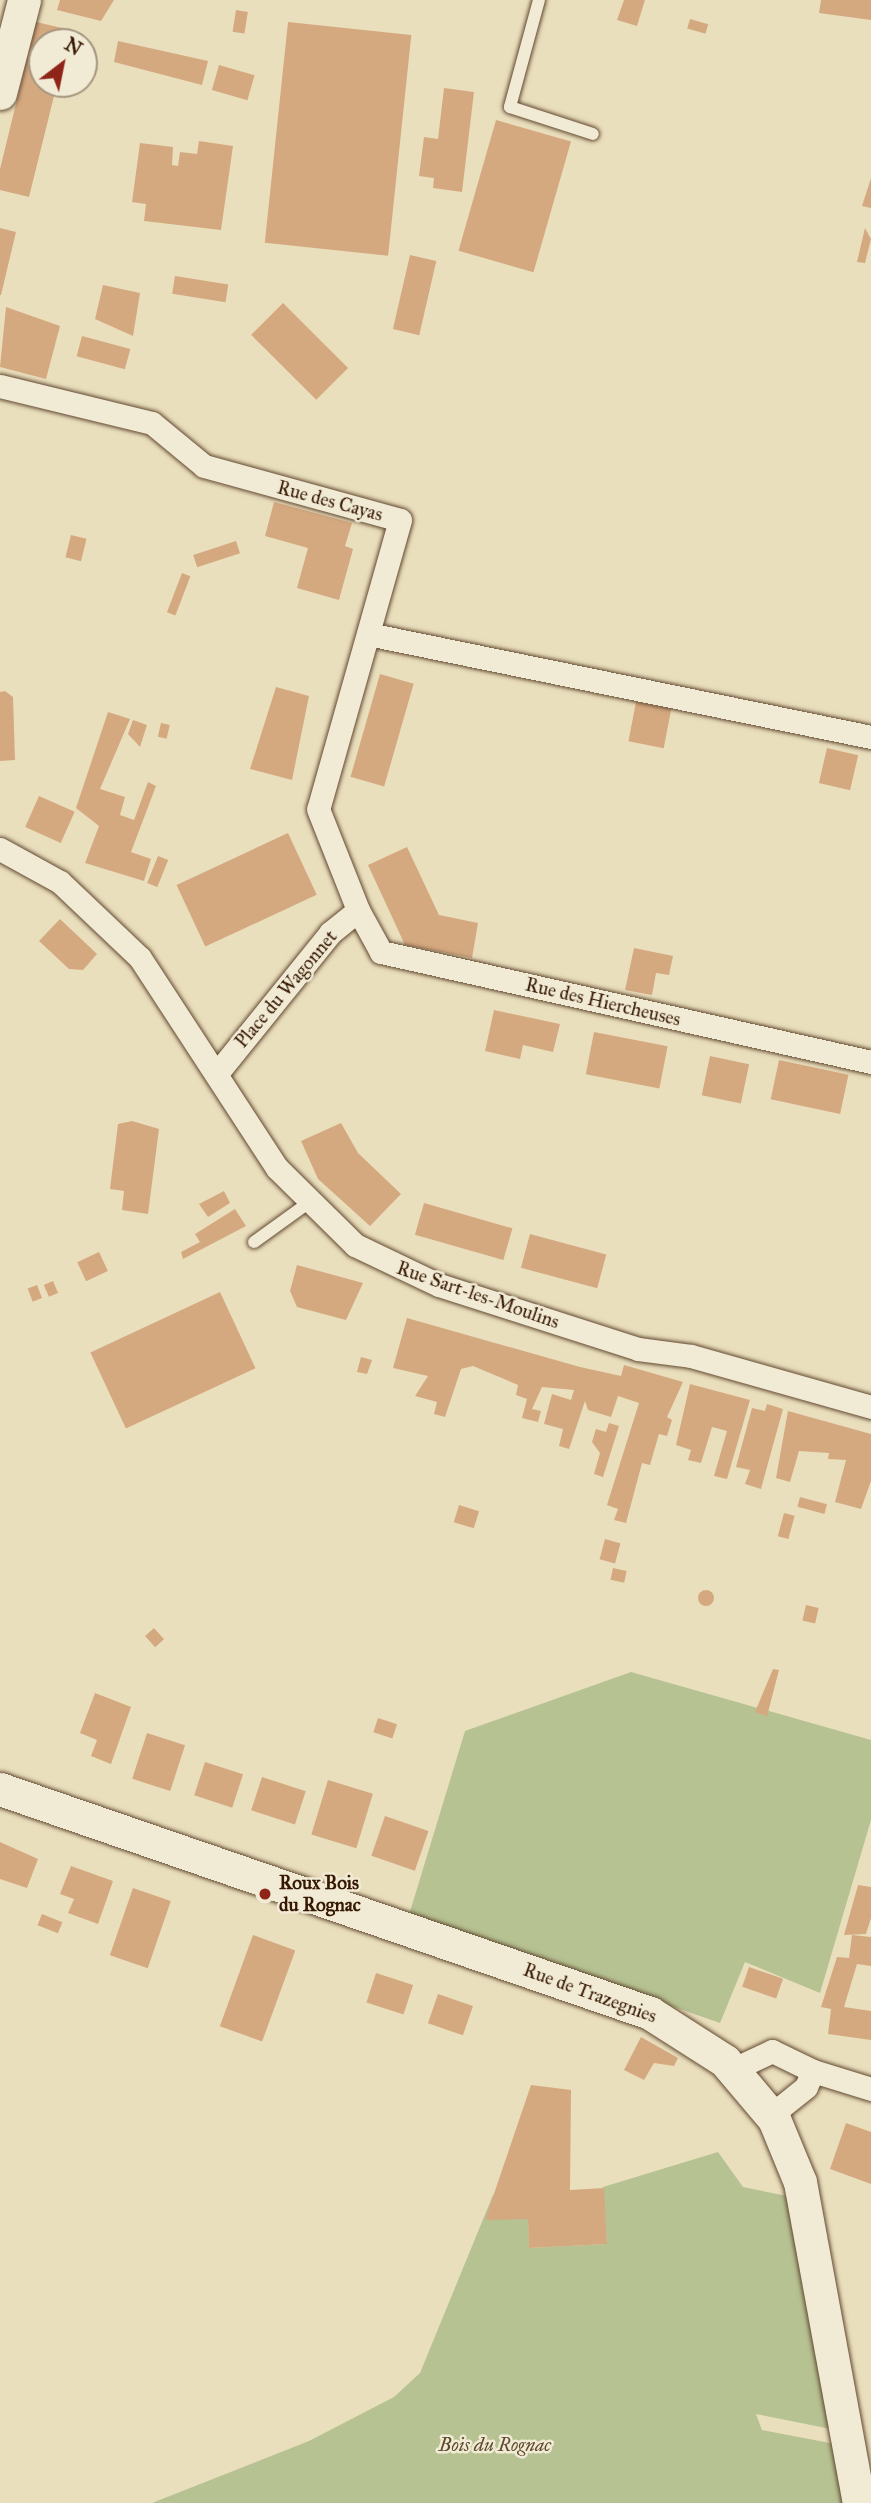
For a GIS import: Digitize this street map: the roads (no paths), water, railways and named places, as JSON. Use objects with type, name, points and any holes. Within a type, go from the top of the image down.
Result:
[{"type":"main road","points":[[0,93],[24,0]]},
{"type":"main road","name":"Rue de Trazegnies","points":[[0,1789],[650,2013],[734,2069],[771,2115],[802,2189],[859,2503]]},
{"type":"street","name":"Rue des Cayas","points":[[0,386],[152,423],[204,466],[400,520],[318,809],[358,910]]},
{"type":"street","points":[[369,634],[871,737]]},
{"type":"street","name":"Rue Sart-les-Moulins","points":[[0,849],[60,882],[141,958],[218,1072],[277,1168],[308,1202],[355,1245],[439,1285],[639,1349],[691,1356],[871,1407]]},
{"type":"street","name":"Rue des Hiercheuses","points":[[358,910],[381,952],[871,1062]]},
{"type":"street","name":"Place du Wagonnet","points":[[218,1072],[330,933],[358,910]]},
{"type":"street","points":[[734,2069],[772,2050],[813,2071],[871,2089]]},
{"type":"street","points":[[771,2115],[806,2087],[813,2071]]},
{"type":"lane","points":[[539,0],[510,107],[593,134]]},
{"type":"lane","points":[[254,1242],[308,1202]]},
{"type":"place","name":"Roux Bois du Rognac","points":[[265,1894]]},
{"type":"park label","name":"Bois du Rognac","points":[[495,2445]]}]
